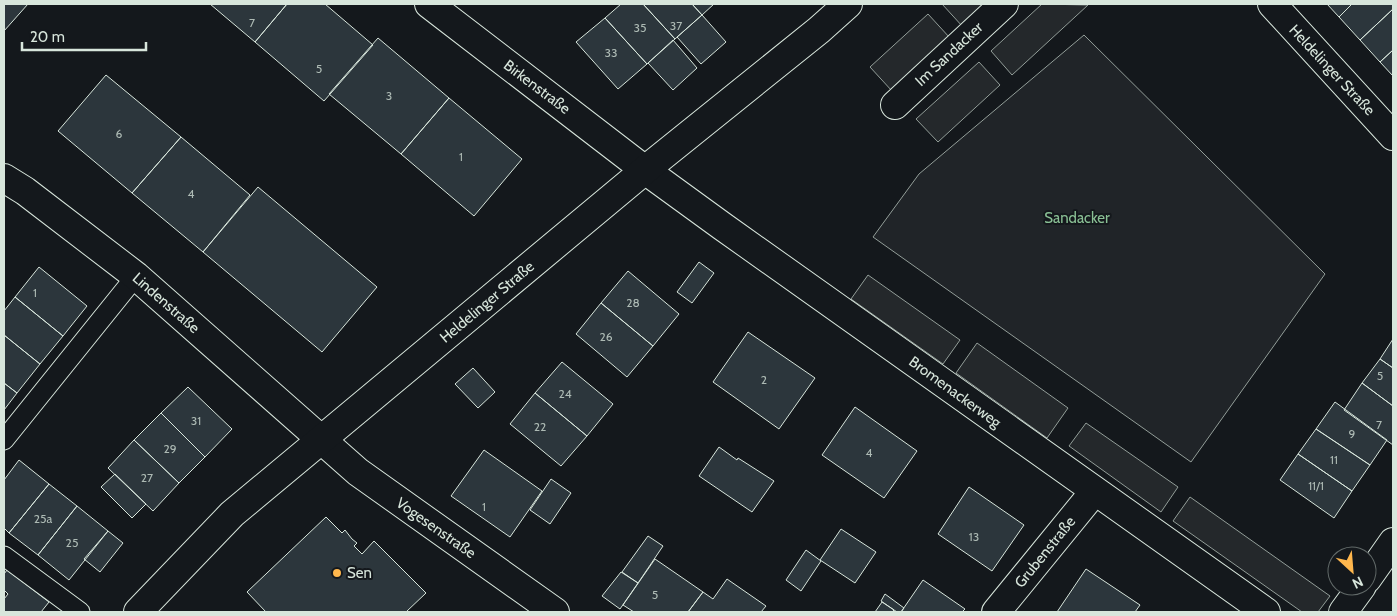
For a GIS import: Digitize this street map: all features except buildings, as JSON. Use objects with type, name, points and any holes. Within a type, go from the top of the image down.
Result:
[{"type":"street","name":"Birkenstraße","points":[[429,4],[645,170]]},
{"type":"street","name":"Heldelinger Straße","points":[[138,612],[232,514],[645,170],[820,30],[848,4]]},
{"type":"street","name":"Im Sandacker","points":[[894,105],[1004,4]]},
{"type":"street","name":"Heldelinger Straße","points":[[1272,4],[1393,136]]},
{"type":"street","name":"Bromenackerweg","points":[[645,170],[1094,492],[1266,612]]},
{"type":"street","name":"Lindenstraße","points":[[4,178],[25,191],[136,276],[322,438]]},
{"type":"street","name":"Vogesenstraße","points":[[322,438],[358,472],[555,612]]},
{"type":"street","name":"Grubenstraße","points":[[996,612],[1094,492]]},
{"type":"street","points":[[1377,565],[1393,542]]},
{"type":"street","points":[[1343,612],[1355,596]]},
{"type":"lane","points":[[4,440],[136,276]]},
{"type":"lane","points":[[4,556],[80,612]]},
{"type":"green space","name":"Sandacker","points":[[1084,35],[1325,274],[1191,462],[873,237],[919,174]]},
{"type":"shaded area","points":[[942,4],[988,4],[963,27]]},
{"type":"shaded area","points":[[1042,4],[1088,5],[1012,75],[991,51]]},
{"type":"shaded area","points":[[928,14],[950,38],[892,91],[870,67]]},
{"type":"shaded area","points":[[979,62],[1000,85],[938,142],[916,119]]},
{"type":"shaded area","points":[[868,275],[960,340],[943,364],[851,299]]},
{"type":"shaded area","points":[[977,343],[1068,408],[1047,438],[956,373]]},
{"type":"shaded area","points":[[1086,423],[1178,487],[1161,512],[1069,446]]},
{"type":"shaded area","points":[[1190,497],[1327,594],[1327,596],[1330,596],[1318,612],[1302,612],[1173,521]]},
{"type":"place","name":"Sen","points":[[337,573]]}]
